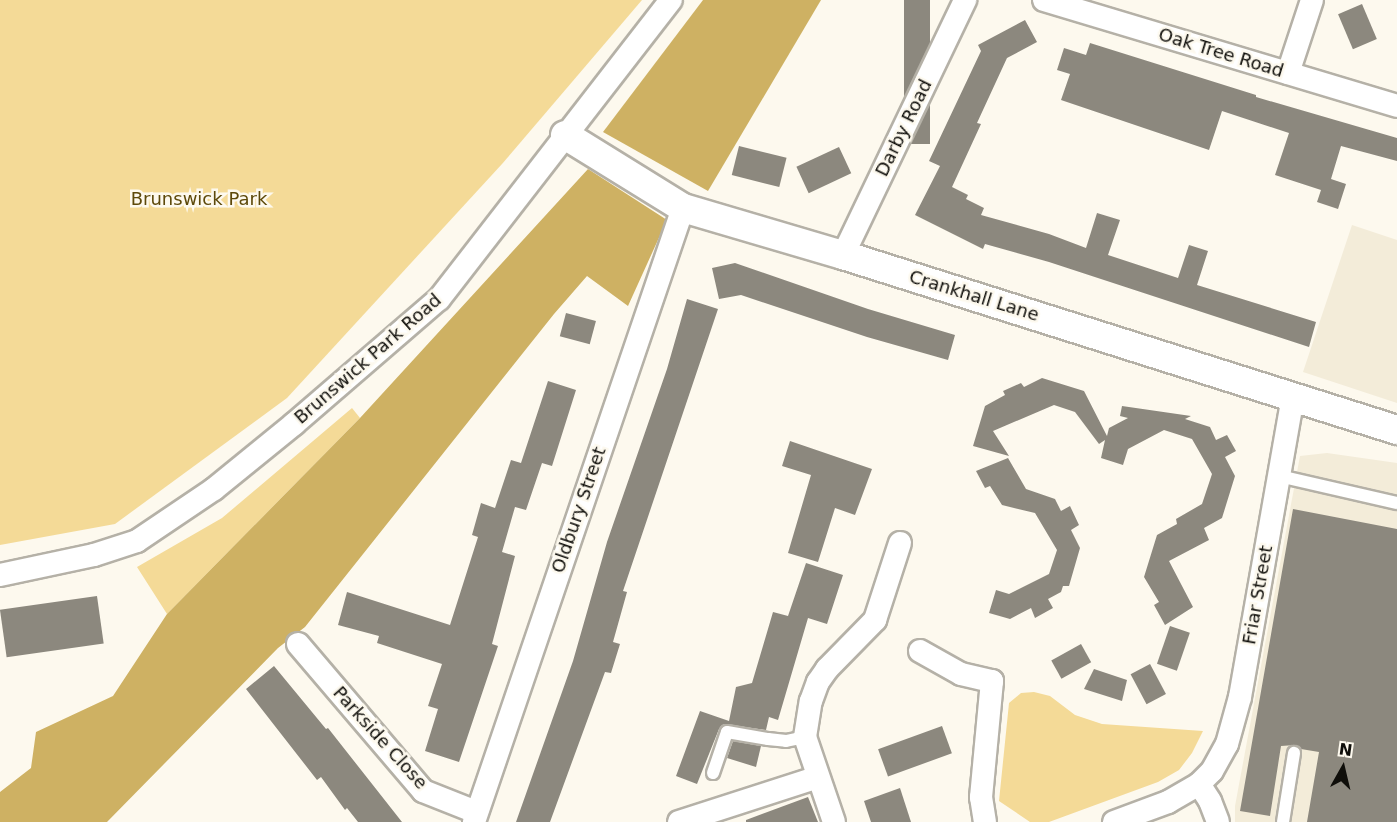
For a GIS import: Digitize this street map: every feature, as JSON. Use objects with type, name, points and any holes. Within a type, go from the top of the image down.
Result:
[{"type":"street","name":"Brunswick Park Road","points":[[0,575],[94,555],[137,541],[214,489],[294,424],[439,299],[671,0]]},
{"type":"street","name":"Darby Road","points":[[843,255],[965,0]]},
{"type":"street","name":"Oak Tree Road","points":[[1044,0],[1397,106]]},
{"type":"street","points":[[1288,73],[1312,0]]},
{"type":"street","name":"Crankhall Lane","points":[[565,135],[683,208],[843,255],[1397,430]]},
{"type":"street","name":"Oldbury Street","points":[[475,817],[683,208]]},
{"type":"street","name":"Friar Street","points":[[1114,822],[1168,802],[1199,784],[1220,759],[1238,706],[1293,397]]},
{"type":"street","points":[[834,822],[805,737],[818,682],[839,654],[868,630],[875,620],[900,543]]},
{"type":"street","name":"Parkside Close","points":[[298,644],[423,791],[475,817]]},
{"type":"street","points":[[920,651],[961,674],[992,681],[981,797],[985,822]]},
{"type":"street","points":[[679,822],[818,777]]},
{"type":"street","points":[[1199,784],[1210,801],[1218,822]]},
{"type":"lane","points":[[1279,476],[1397,503]]},
{"type":"lane","points":[[713,773],[727,732],[768,740],[786,741],[805,737]]},
{"type":"lane","points":[[1283,822],[1294,753]]},
{"type":"shaded area","points":[[703,0],[821,0],[708,191],[603,132]]},
{"type":"shaded area","points":[[588,169],[667,220],[628,306],[587,276],[554,314],[305,627],[278,648],[107,822],[0,822],[0,792],[31,768],[36,732],[113,696],[167,614],[360,418]]},
{"type":"shaded area","points":[[1352,225],[1397,240],[1397,403],[1303,372]]},
{"type":"shaded area","points":[[1327,453],[1397,463],[1397,822],[1235,822],[1235,806],[1300,456]]},
{"type":"green space","name":"Brunswick Park","points":[[0,0],[642,0],[502,164],[287,398],[115,524],[0,545]]},
{"type":"green space","points":[[352,408],[360,418],[167,614],[137,567],[222,518]]},
{"type":"green space","points":[[1034,692],[1050,696],[1075,715],[1102,724],[1203,731],[1192,753],[1179,770],[1158,782],[1049,822],[1030,822],[999,801],[1009,703],[1021,693]]},
{"type":"building","points":[[904,0],[930,0],[930,144],[904,144]]},
{"type":"building","points":[[1362,4],[1377,39],[1353,49],[1338,14]]},
{"type":"building","points":[[1025,20],[1037,42],[1007,58],[977,123],[981,124],[952,187],[968,195],[966,199],[984,208],[981,215],[1049,234],[1086,248],[1097,213],[1120,220],[1108,255],[1178,278],[1189,245],[1208,251],[1197,285],[1316,322],[1309,347],[1049,262],[985,244],[983,249],[915,215],[940,166],[929,161],[981,51],[978,45]]},
{"type":"building","points":[[1090,43],[1256,95],[1256,97],[1397,138],[1397,161],[1341,146],[1331,179],[1346,184],[1338,209],[1317,202],[1321,190],[1275,175],[1289,133],[1222,111],[1209,150],[1061,100],[1070,74],[1057,70],[1064,48],[1086,55]]},
{"type":"building","points":[[739,146],[787,158],[779,187],[732,175]]},
{"type":"building","points":[[839,147],[851,173],[809,193],[796,167]]},
{"type":"building","points":[[735,263],[868,309],[955,335],[948,360],[867,337],[741,295],[719,299],[712,268]]},
{"type":"building","points":[[687,299],[718,309],[623,591],[627,592],[613,642],[620,644],[611,673],[605,672],[550,822],[516,822],[573,661],[607,542],[667,369]]},
{"type":"building","points":[[566,313],[596,321],[590,344],[560,336]]},
{"type":"building","points":[[1042,378],[1084,391],[1107,436],[1109,428],[1128,418],[1120,416],[1122,406],[1191,416],[1185,419],[1210,427],[1216,440],[1227,435],[1236,451],[1225,457],[1235,476],[1222,518],[1204,528],[1209,540],[1169,561],[1193,607],[1165,625],[1154,605],[1159,602],[1144,577],[1157,535],[1177,524],[1176,519],[1202,504],[1212,474],[1192,439],[1164,430],[1128,449],[1123,465],[1101,458],[1105,440],[1099,444],[1075,412],[1054,405],[993,431],[1009,456],[973,446],[985,406],[1005,395],[1003,391],[1021,383],[1024,387]]},
{"type":"building","points":[[548,381],[576,390],[552,466],[542,463],[526,510],[515,507],[502,552],[515,556],[492,644],[498,646],[459,762],[425,751],[438,709],[428,706],[442,664],[377,643],[379,636],[338,625],[347,592],[450,625],[478,537],[472,535],[481,503],[495,508],[511,460],[521,463]]},
{"type":"building","points":[[790,441],[872,469],[855,515],[835,508],[818,562],[788,553],[811,475],[782,466]]},
{"type":"building","points":[[1008,458],[1026,489],[1055,499],[1061,511],[1070,506],[1079,525],[1071,530],[1080,548],[1069,586],[1063,586],[1061,592],[1048,599],[1053,608],[1035,618],[1031,608],[1010,619],[989,613],[996,590],[1009,594],[1049,574],[1057,550],[1035,513],[1002,505],[990,486],[985,488],[976,471]]},
{"type":"building","points":[[1293,509],[1397,529],[1397,822],[1307,822],[1319,752],[1301,749],[1295,745],[1281,746],[1270,816],[1240,811]]},
{"type":"building","points":[[806,563],[843,575],[827,624],[808,618],[778,720],[769,717],[766,730],[724,724],[719,729],[697,784],[676,776],[700,711],[729,721],[736,687],[752,683],[773,612],[788,616]]},
{"type":"building","points":[[97,596],[104,644],[7,657],[0,610]]},
{"type":"building","points":[[1170,626],[1190,633],[1177,671],[1157,664]]},
{"type":"building","points":[[1081,644],[1091,662],[1061,679],[1051,660]]},
{"type":"building","points":[[1150,664],[1166,694],[1147,704],[1131,674]]},
{"type":"building","points":[[274,666],[326,729],[328,728],[402,822],[358,822],[347,808],[345,810],[321,777],[317,780],[246,689]]},
{"type":"building","points":[[1094,669],[1127,680],[1122,701],[1084,689]]},
{"type":"building","points":[[942,726],[952,753],[888,777],[878,749]]},
{"type":"building","points":[[733,741],[761,746],[756,767],[727,758]]},
{"type":"building","points":[[900,788],[911,822],[871,822],[864,801]]},
{"type":"building","points":[[808,797],[818,822],[746,822],[746,820]]}]
